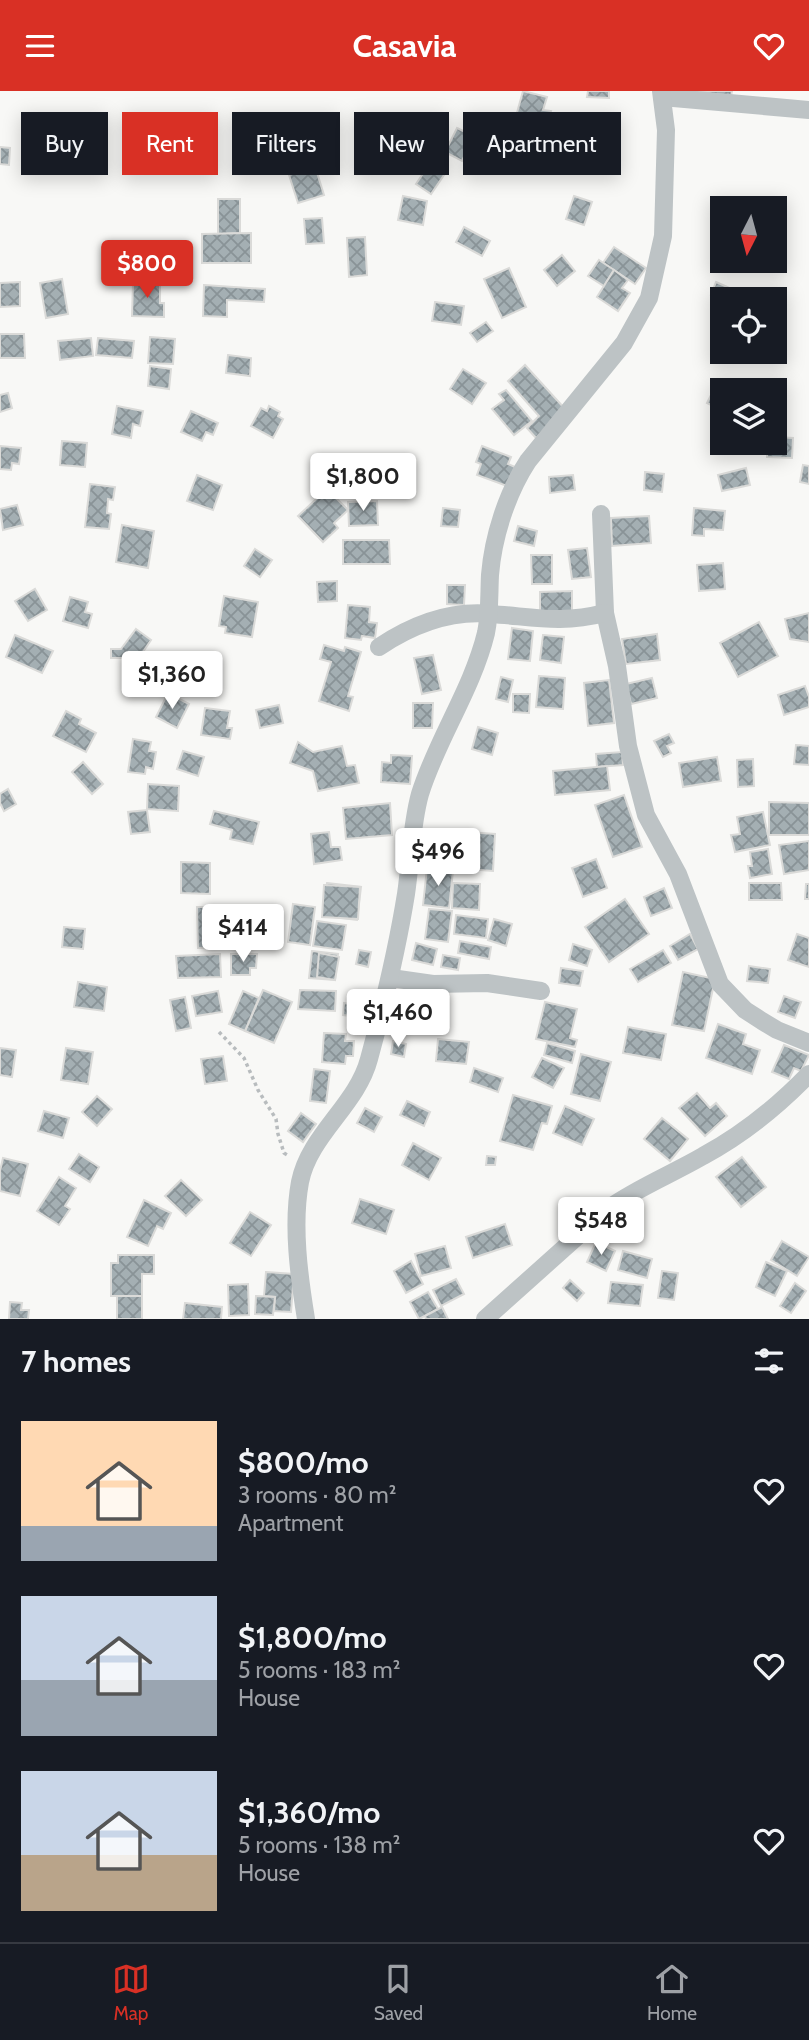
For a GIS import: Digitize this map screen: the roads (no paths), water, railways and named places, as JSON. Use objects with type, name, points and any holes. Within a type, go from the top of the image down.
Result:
[{"type":"street","points":[[306,1319],[299,1265],[300,1182],[305,1166],[318,1143],[363,1077],[398,946],[421,792],[472,677],[490,614],[493,552],[505,511],[521,472],[624,342],[649,298],[663,236],[666,149],[662,94],[809,110]]},
{"type":"street","points":[[601,514],[605,613],[617,666],[628,746],[646,815],[678,874],[720,984],[745,1010],[777,1030],[809,1042]]},
{"type":"street","points":[[379,647],[397,635],[432,620],[460,614],[561,620],[605,613]]},
{"type":"street","points":[[391,978],[433,983],[487,983],[541,991]]},
{"type":"street","points":[[485,1319],[609,1208],[630,1193],[704,1156],[746,1130],[774,1109],[809,1074]]}]
